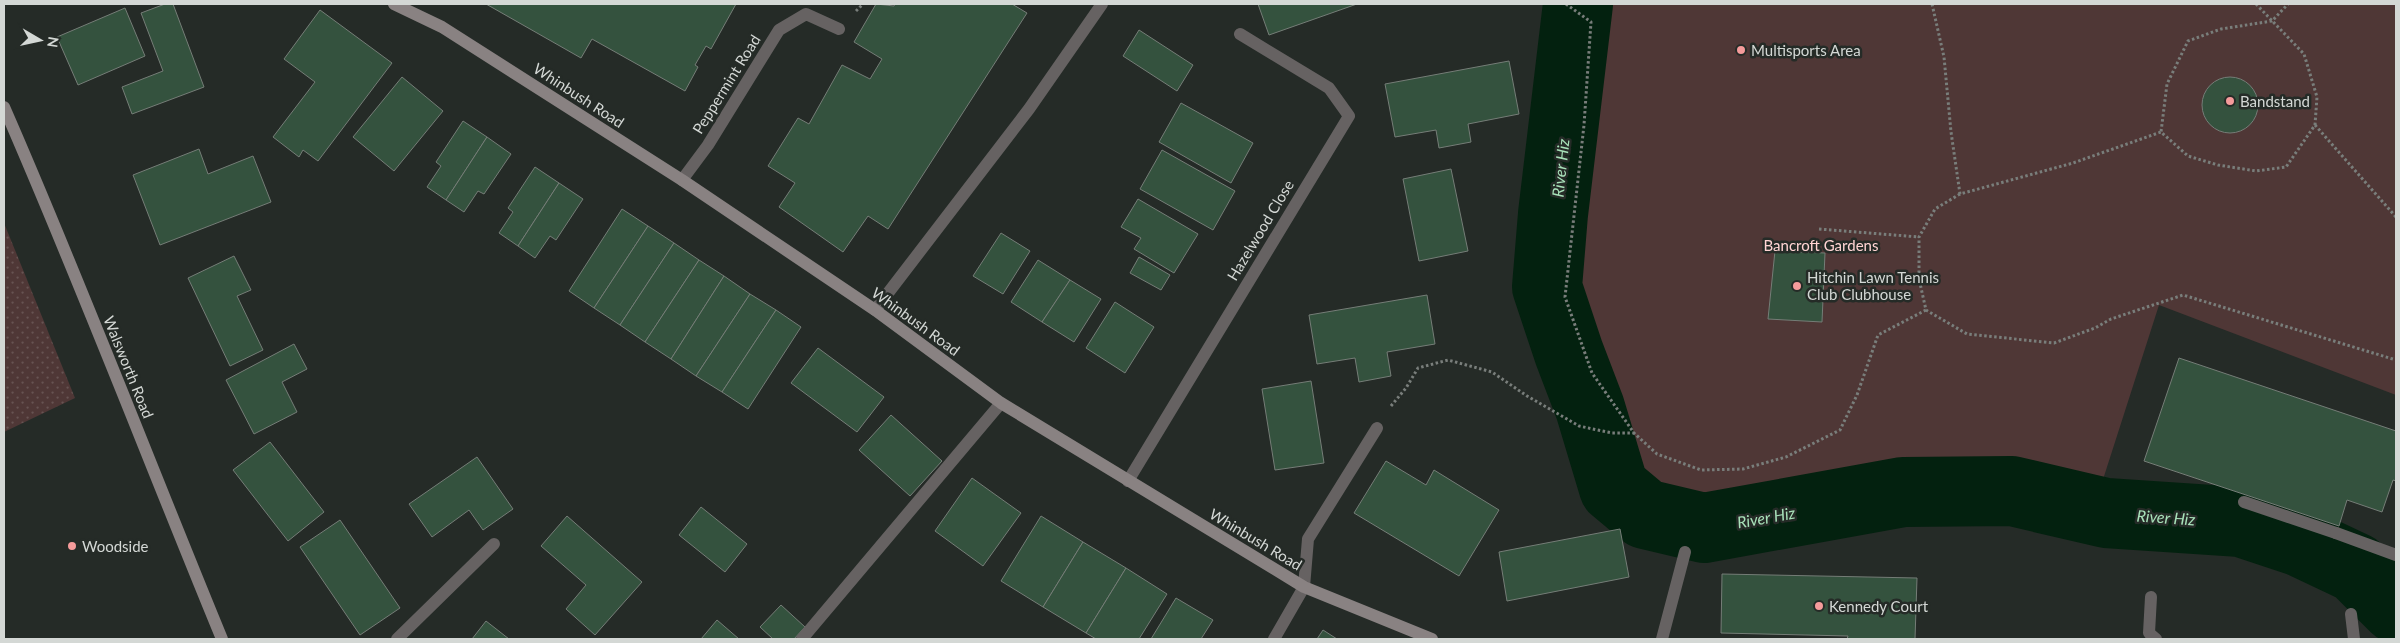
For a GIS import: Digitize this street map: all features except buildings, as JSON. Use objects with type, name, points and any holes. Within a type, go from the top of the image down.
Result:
[{"type":"street","name":"Whinbush Road","points":[[394,4],[442,27],[682,180],[875,310],[1001,404],[1304,587],[1432,639]]},
{"type":"street","points":[[875,310],[1029,109],[1102,4]]},
{"type":"street","name":"Peppermint Road","points":[[682,180],[708,145],[779,30],[808,9],[839,29]]},
{"type":"street","name":"Hazelwood Close","points":[[1128,481],[1349,116],[1330,88],[1240,34]]},
{"type":"street","name":"Walsworth Road","points":[[4,107],[52,218],[222,639]]},
{"type":"street","points":[[802,639],[1001,404]]},
{"type":"street","points":[[1274,639],[1304,587],[1308,539],[1377,428]]},
{"type":"street","points":[[2244,502],[2396,555]]},
{"type":"street","points":[[397,639],[494,544]]},
{"type":"street","points":[[1662,639],[1685,552]]},
{"type":"street","points":[[2151,597],[2149,633],[2156,639]]},
{"type":"street","points":[[2351,614],[2354,639]]},
{"type":"path","points":[[1932,4],[1944,57],[1951,132],[1960,194]]},
{"type":"path","points":[[2161,132],[2188,156],[2218,165],[2256,170],[2286,167],[2315,125],[2317,97],[2304,54],[2256,4]]},
{"type":"path","points":[[2161,132],[2167,84],[2188,41],[2221,29],[2272,21],[2288,4]]},
{"type":"path","points":[[1568,5],[1591,22],[1584,125],[1566,297],[1592,373],[1634,433],[1657,454],[1701,470],[1743,469],[1786,457],[1840,430],[1857,395],[1878,335],[1926,310]]},
{"type":"path","points":[[2315,125],[2396,218]]},
{"type":"path","points":[[2161,132],[2073,163],[1960,194],[1935,209],[1919,237],[1919,280],[1926,310],[1967,334],[2054,343],[2112,319],[2183,295],[2396,360]]},
{"type":"path","points":[[1819,228],[1919,237]]},
{"type":"path","points":[[1377,428],[1384,414],[1406,388],[1418,368],[1448,360],[1492,372],[1527,396],[1579,426],[1612,433],[1634,433]]},
{"type":"green space","name":"Bancroft Gardens","points":[[1594,4],[2396,4],[2396,395],[2159,305],[2098,495],[2004,469],[1899,474],[1713,519],[1632,484],[1619,402],[1591,347],[1575,297],[1593,97]]},
{"type":"green space","points":[[4,223],[75,398],[4,432]]},
{"type":"waterway","name":"River Hiz","points":[[1578,4],[1553,214],[1547,287],[1590,408],[1614,488],[1645,514],[1704,528],[1903,492],[2012,491],[2106,513],[2241,522],[2301,542],[2356,568],[2396,608]]},
{"type":"place","name":"Multisports Area","points":[[1741,50]]},
{"type":"place","name":"Bandstand","points":[[2230,101]]},
{"type":"place","name":"Hitchin Lawn Tennis Club Clubhouse","points":[[1797,286]]},
{"type":"place","name":"Woodside","points":[[72,546]]},
{"type":"place","name":"Kennedy Court","points":[[1819,606]]}]
